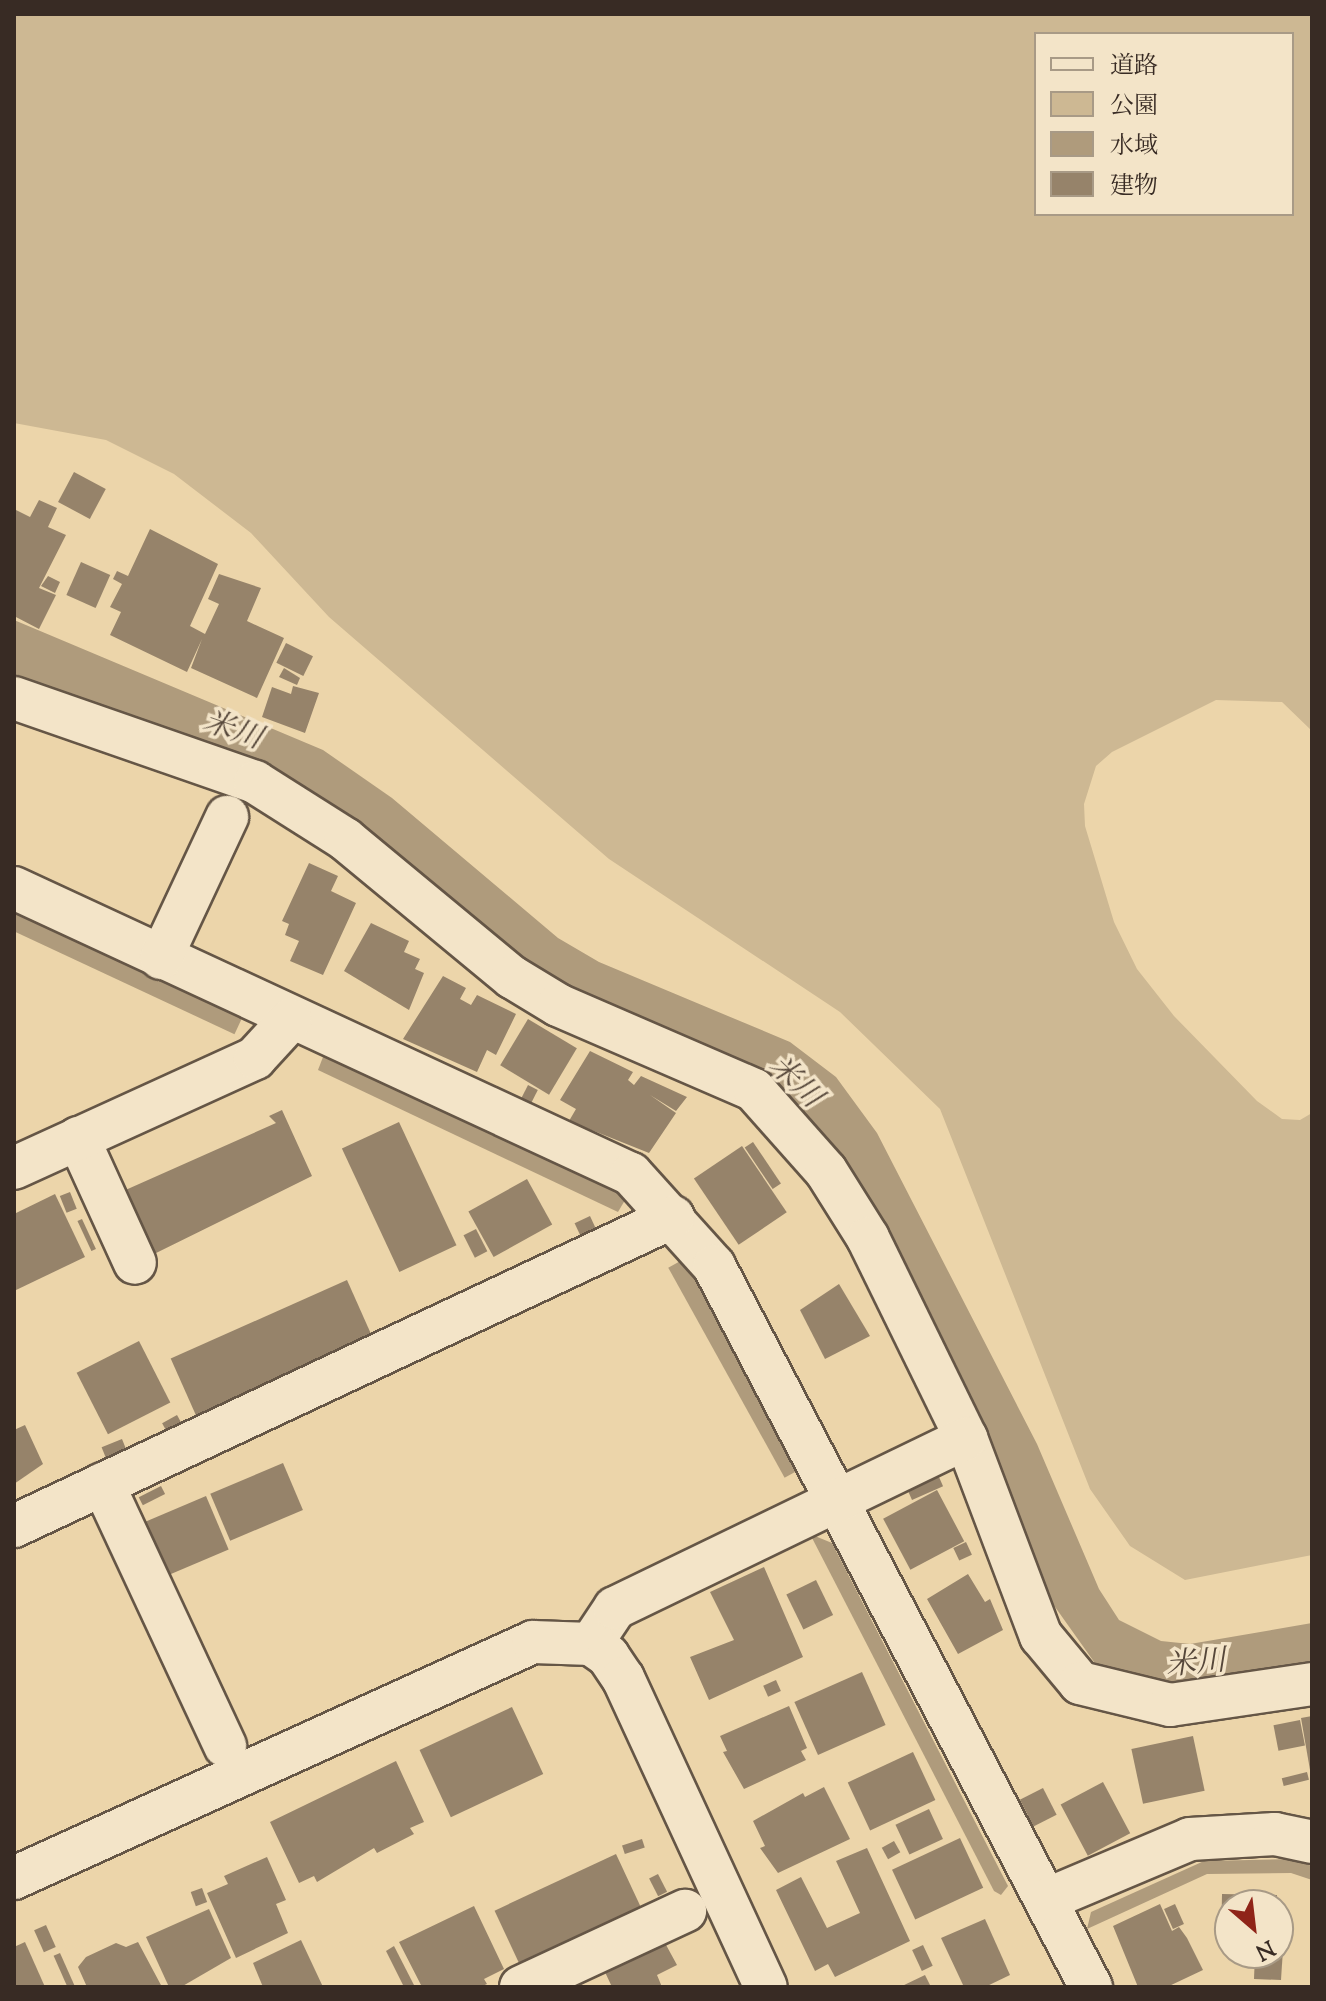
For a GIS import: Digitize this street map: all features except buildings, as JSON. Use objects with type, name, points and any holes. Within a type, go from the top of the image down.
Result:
[{"type":"street","points":[[14,698],[255,782],[345,839],[512,977],[558,1005],[754,1090],[826,1171],[868,1238],[966,1438],[1041,1636],[1080,1683],[1170,1705],[1312,1684]]},
{"type":"street","points":[[161,958],[227,817]]},
{"type":"street","points":[[14,888],[290,1020],[631,1174],[714,1266],[1048,1899],[1091,1987]]},
{"type":"street","points":[[14,1168],[255,1058],[290,1020]]},
{"type":"street","points":[[78,1138],[135,1263]]},
{"type":"street","points":[[14,1526],[673,1217]]},
{"type":"street","points":[[591,1644],[615,1608],[836,1497],[966,1438]]},
{"type":"street","points":[[103,1484],[225,1746]]},
{"type":"street","points":[[14,1878],[533,1642],[591,1644],[623,1678],[766,1987]]},
{"type":"street","points":[[1048,1899],[1190,1839],[1275,1834],[1312,1842]]},
{"type":"street","points":[[521,1987],[685,1911]]},
{"type":"green space","points":[[14,14],[1312,14],[1312,731],[1282,702],[1216,700],[1112,752],[1096,766],[1084,804],[1085,826],[1114,922],[1137,969],[1174,1016],[1257,1101],[1282,1119],[1300,1120],[1312,1113],[1312,1555],[1185,1580],[1130,1546],[1090,1489],[940,1109],[840,1012],[609,859],[329,617],[251,533],[174,474],[106,440],[14,423]]},
{"type":"water","name":"米川","points":[[14,620],[323,750],[392,798],[558,938],[599,962],[790,1042],[836,1077],[877,1133],[1037,1444],[1099,1589],[1119,1620],[1161,1641],[1190,1644],[1312,1623],[1312,1676],[1204,1694],[1097,1666],[1048,1597],[827,1147],[553,989],[309,797],[14,680]]},
{"type":"water","points":[[14,906],[244,1013],[234,1034],[14,931]]},
{"type":"water","points":[[335,1056],[628,1195],[618,1212],[318,1070],[323,1057]]},
{"type":"water","points":[[684,1259],[800,1469],[785,1478],[668,1268]]},
{"type":"water","points":[[810,1534],[832,1543],[1008,1886],[1001,1895],[994,1891]]},
{"type":"water","points":[[1293,1859],[1312,1866],[1312,1880],[1291,1873],[1207,1874],[1087,1929],[1091,1912],[1204,1861]]}]
